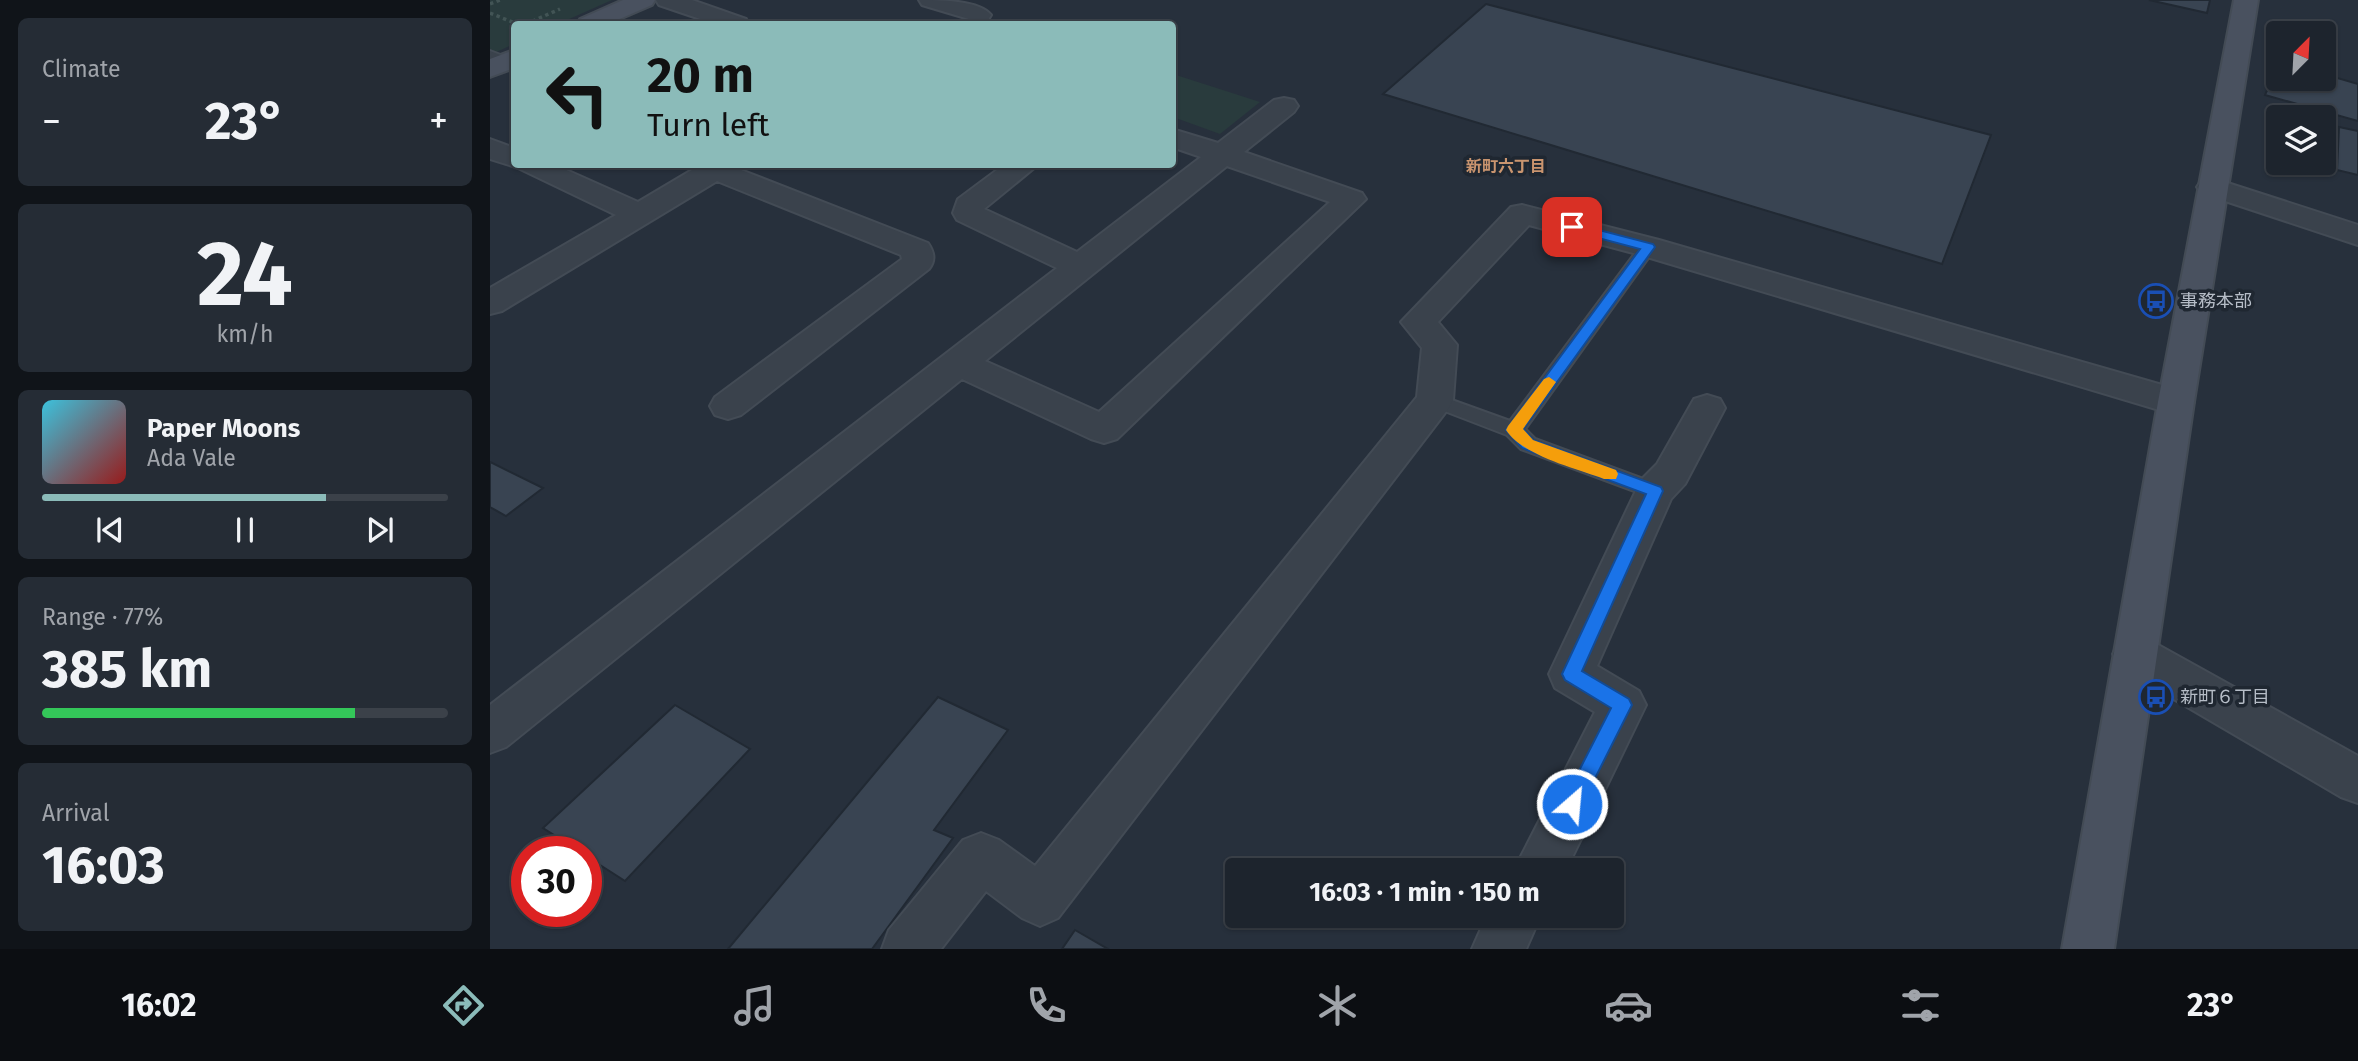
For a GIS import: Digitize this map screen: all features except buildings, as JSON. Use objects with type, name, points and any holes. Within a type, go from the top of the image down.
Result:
[{"type":"street","points":[[596,21],[643,0]]},
{"type":"street","points":[[668,0],[728,21]]},
{"type":"street","points":[[931,0],[979,15]]},
{"type":"street","points":[[2088,949],[2176,402],[2246,0]]},
{"type":"street","points":[[490,732],[1284,106]]},
{"type":"street","points":[[960,364],[1104,429],[1351,199],[1176,138]]},
{"type":"street","points":[[490,148],[511,158]]},
{"type":"street","points":[[537,168],[640,214]]},
{"type":"street","points":[[490,303],[718,168]]},
{"type":"street","points":[[722,168],[917,250],[918,262],[728,406]]},
{"type":"street","points":[[1020,168],[969,205],[968,213],[1080,266]]},
{"type":"street","points":[[2212,187],[2358,235]]},
{"type":"street","points":[[908,949],[981,857],[1040,900],[1435,400],[1440,345],[1418,322],[1522,214],[1648,247],[2176,402]]},
{"type":"street","points":[[1545,858],[1623,705],[1571,674],[1655,491],[1671,474],[1707,408]]},
{"type":"street","points":[[2135,654],[2358,781]]},
{"type":"street","points":[[1498,949],[1508,928]]},
{"type":"lane","points":[[1514,430],[1648,247]]},
{"type":"lane","points":[[1435,400],[1514,430],[1528,444],[1655,491]]},
{"type":"path","points":[[490,4],[500,0]]},
{"type":"path","points":[[533,21],[569,5]]},
{"type":"path","points":[[490,13],[511,22]]},
{"type":"shaded area","points":[[490,0],[612,0],[565,21],[511,21],[511,45],[490,55]]},
{"type":"shaded area","points":[[1176,75],[1260,102],[1220,134],[1176,118]]},
{"type":"slow traffic","points":[[1549,382],[1514,430],[1528,444],[1610,474]]},
{"type":"place","name":"事務本部","points":[[2156,301]]},
{"type":"place","name":"新町６丁目","points":[[2156,697]]},
{"type":"district","name":"新町六丁目","points":[[1506,166]]},
{"type":"route","points":[[1572,227],[1648,247],[1514,430],[1528,444],[1655,491],[1571,674],[1623,705],[1572,804]]}]
